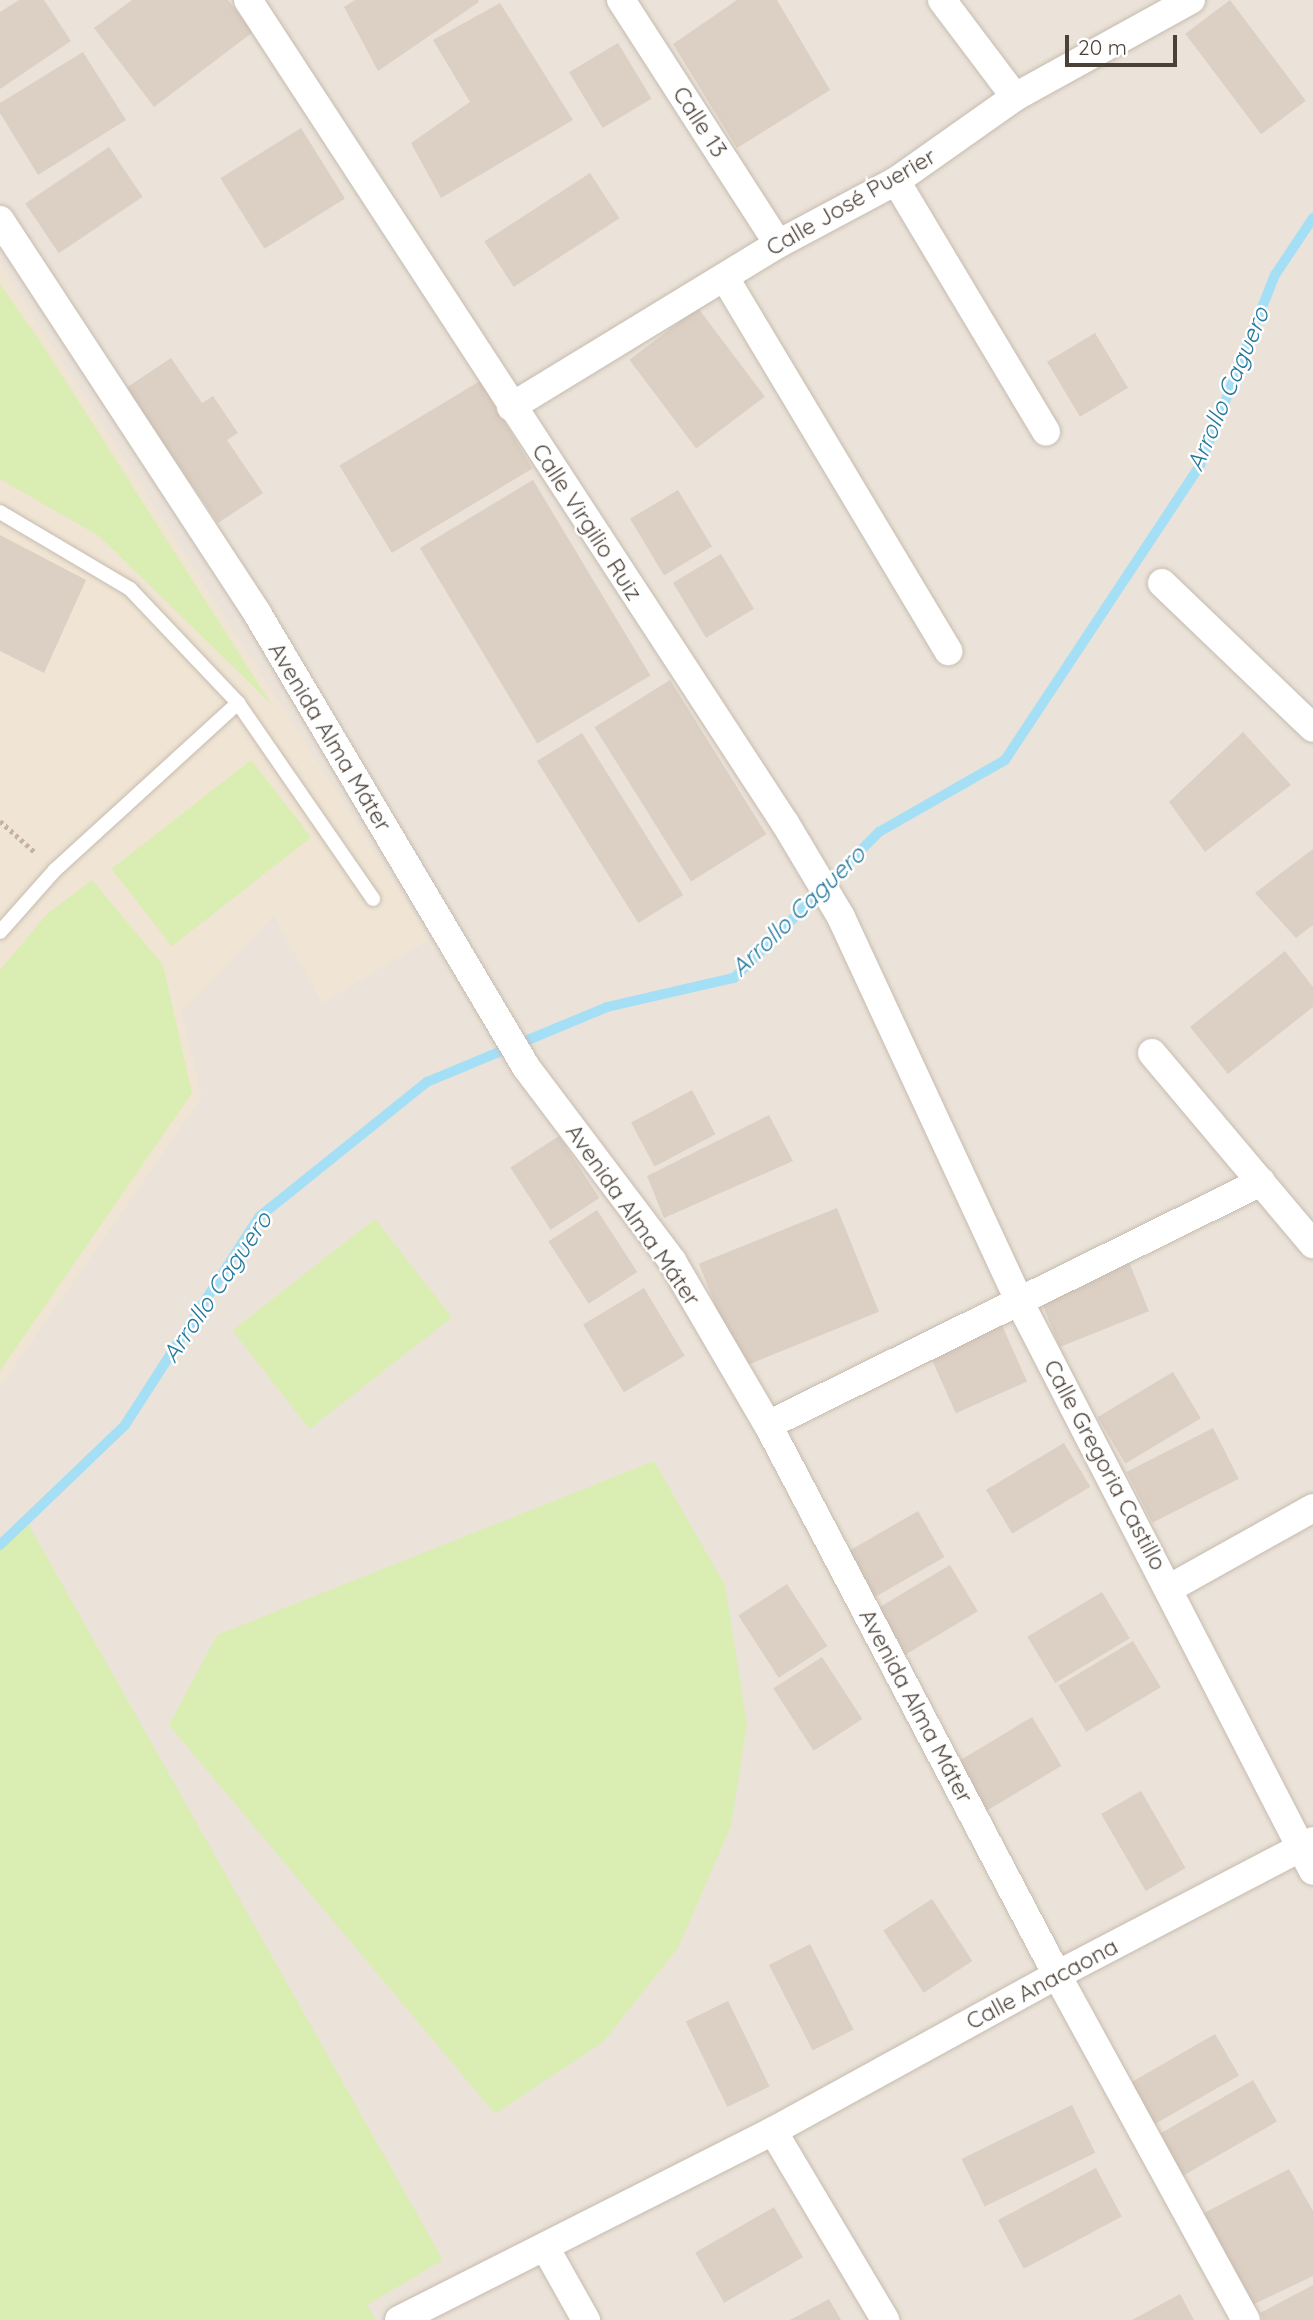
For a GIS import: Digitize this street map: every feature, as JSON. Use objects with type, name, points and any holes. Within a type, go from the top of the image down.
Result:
[{"type":"street","name":"Calle Virgilio Ruiz","points":[[248,0],[806,857],[827,893],[905,1055]]},
{"type":"street","name":"Calle 13","points":[[621,0],[778,244]]},
{"type":"street","points":[[942,0],[1016,97]]},
{"type":"street","name":"Calle José Puerier","points":[[511,407],[778,244],[896,181],[1016,97],[1191,0]]},
{"type":"street","points":[[896,181],[1046,432]]},
{"type":"street","name":"Avenida Alma Máter","points":[[0,220],[257,613],[526,1067],[672,1261],[768,1424],[1056,1975],[1247,2320]]},
{"type":"street","points":[[725,278],[948,651]]},
{"type":"street","points":[[1161,583],[1313,728]]},
{"type":"street","points":[[1152,1053],[1313,1244]]},
{"type":"street","name":"Calle Gregoria Castillo","points":[[905,1055],[1019,1301],[1309,1854]]},
{"type":"street","points":[[768,1424],[1261,1181]]},
{"type":"street","points":[[1170,1588],[1313,1508]]},
{"type":"street","name":"Calle Anacaona","points":[[399,2320],[773,2131],[1056,1975],[1309,1854]]},
{"type":"street","points":[[773,2131],[885,2320]]},
{"type":"street","points":[[545,2247],[586,2320]]},
{"type":"lane","points":[[0,512],[130,589],[238,703],[373,899]]},
{"type":"lane","points":[[0,932],[55,870],[238,703]]},
{"type":"path","points":[[0,821],[55,870]]},
{"type":"shaded area","points":[[0,0],[1313,0],[1313,2320],[0,2320]]},
{"type":"shaded area","points":[[0,263],[430,939],[322,1003],[274,916],[181,1011],[202,1097],[0,1387]]},
{"type":"green space","points":[[0,284],[44,347],[272,705],[99,536],[0,479]]},
{"type":"green space","points":[[251,760],[311,837],[172,946],[112,869]]},
{"type":"green space","points":[[92,880],[163,965],[192,1093],[0,1371],[0,970],[47,914]]},
{"type":"green space","points":[[375,1219],[452,1318],[309,1429],[232,1330]]},
{"type":"green space","points":[[654,1461],[725,1585],[747,1724],[731,1826],[678,1948],[603,2042],[495,2114],[169,1725],[217,1635]]},
{"type":"green space","points":[[26,1520],[443,2260],[367,2305],[376,2320],[0,2320],[0,1545]]},
{"type":"building","points":[[19,0],[44,0],[71,41],[0,89],[0,12]]},
{"type":"building","points":[[132,0],[228,0],[253,32],[154,107],[94,28]]},
{"type":"building","points":[[355,0],[479,2],[378,71],[344,7]]},
{"type":"building","points":[[737,0],[777,0],[830,90],[737,148],[673,44]]},
{"type":"building","points":[[1230,0],[1306,101],[1261,134],[1185,34]]},
{"type":"building","points":[[500,3],[573,120],[441,198],[411,143],[470,102],[433,40]]},
{"type":"building","points":[[618,43],[651,99],[603,128],[569,72]]},
{"type":"building","points":[[83,52],[126,120],[38,175],[0,113],[0,103]]},
{"type":"building","points":[[301,128],[345,198],[264,249],[220,178]]},
{"type":"building","points":[[109,147],[143,197],[59,253],[25,203]]},
{"type":"building","points":[[590,173],[619,218],[514,287],[484,242]]},
{"type":"building","points":[[698,308],[765,397],[696,448],[629,360]]},
{"type":"building","points":[[1095,333],[1128,388],[1080,417],[1047,362]]},
{"type":"building","points":[[171,358],[202,403],[213,396],[238,433],[227,440],[263,493],[218,523],[126,388]]},
{"type":"building","points":[[480,381],[533,468],[392,553],[339,465]]},
{"type":"building","points":[[533,480],[650,675],[537,743],[420,548]]},
{"type":"building","points":[[678,490],[712,547],[664,575],[630,519]]},
{"type":"building","points":[[0,535],[86,580],[44,673],[0,651]]},
{"type":"building","points":[[721,554],[754,609],[706,638],[673,583]]},
{"type":"building","points":[[670,680],[766,834],[691,882],[595,727]]},
{"type":"building","points":[[1243,732],[1291,785],[1205,852],[1169,802]]},
{"type":"building","points":[[582,733],[683,895],[638,923],[537,761]]},
{"type":"building","points":[[1313,849],[1313,925],[1296,938],[1255,893]]},
{"type":"building","points":[[1285,951],[1313,987],[1313,1007],[1228,1074],[1190,1027]]},
{"type":"building","points":[[692,1090],[715,1134],[655,1167],[631,1122]]},
{"type":"building","points":[[769,1115],[793,1161],[664,1218],[647,1176]]},
{"type":"building","points":[[559,1136],[599,1198],[551,1230],[510,1168]]},
{"type":"building","points":[[837,1208],[879,1312],[741,1368],[699,1264]]},
{"type":"building","points":[[597,1210],[637,1272],[589,1304],[548,1242]]},
{"type":"building","points":[[1129,1262],[1149,1311],[1060,1347],[1040,1298]]},
{"type":"building","points":[[644,1288],[685,1356],[624,1392],[583,1325]]},
{"type":"building","points":[[1001,1323],[1027,1381],[956,1413],[930,1355]]},
{"type":"building","points":[[1173,1372],[1201,1418],[1125,1464],[1098,1417]]},
{"type":"building","points":[[1213,1428],[1239,1479],[1152,1523],[1127,1472]]},
{"type":"building","points":[[1064,1443],[1090,1487],[1012,1534],[986,1490]]},
{"type":"building","points":[[918,1511],[945,1557],[868,1601],[842,1555]]},
{"type":"building","points":[[950,1565],[978,1611],[902,1657],[875,1610]]},
{"type":"building","points":[[787,1584],[827,1646],[779,1678],[738,1616]]},
{"type":"building","points":[[1102,1592],[1130,1638],[1055,1683],[1027,1637]]},
{"type":"building","points":[[1133,1641],[1161,1687],[1086,1732],[1058,1686]]},
{"type":"building","points":[[822,1657],[862,1719],[814,1751],[773,1689]]},
{"type":"building","points":[[1032,1717],[1061,1766],[980,1815],[951,1766]]},
{"type":"building","points":[[1141,1791],[1186,1868],[1146,1891],[1101,1814]]},
{"type":"building","points":[[932,1899],[972,1961],[924,1993],[883,1931]]},
{"type":"building","points":[[810,1944],[854,2030],[813,2050],[769,1965]]},
{"type":"building","points":[[728,2001],[770,2086],[727,2107],[686,2022]]},
{"type":"building","points":[[1215,2034],[1239,2076],[1154,2125],[1130,2083]]},
{"type":"building","points":[[1253,2080],[1277,2122],[1181,2177],[1157,2136]]},
{"type":"building","points":[[1072,2105],[1095,2153],[985,2207],[961,2159]]},
{"type":"building","points":[[1096,2168],[1122,2217],[1024,2269],[998,2220]]},
{"type":"building","points":[[1289,2169],[1313,2211],[1313,2276],[1250,2306],[1204,2213]]},
{"type":"building","points":[[774,2207],[803,2257],[724,2303],[695,2252]]},
{"type":"building","points":[[1313,2285],[1313,2320],[1263,2320],[1260,2313]]},
{"type":"building","points":[[1180,2294],[1194,2320],[1132,2320]]},
{"type":"building","points":[[829,2299],[841,2320],[790,2320]]},
{"type":"waterway","name":"Arrollo Caguero","points":[[0,1545],[125,1425],[259,1217],[427,1082],[607,1007],[734,978],[879,832],[1005,760],[1200,465],[1275,275],[1313,218]]}]
